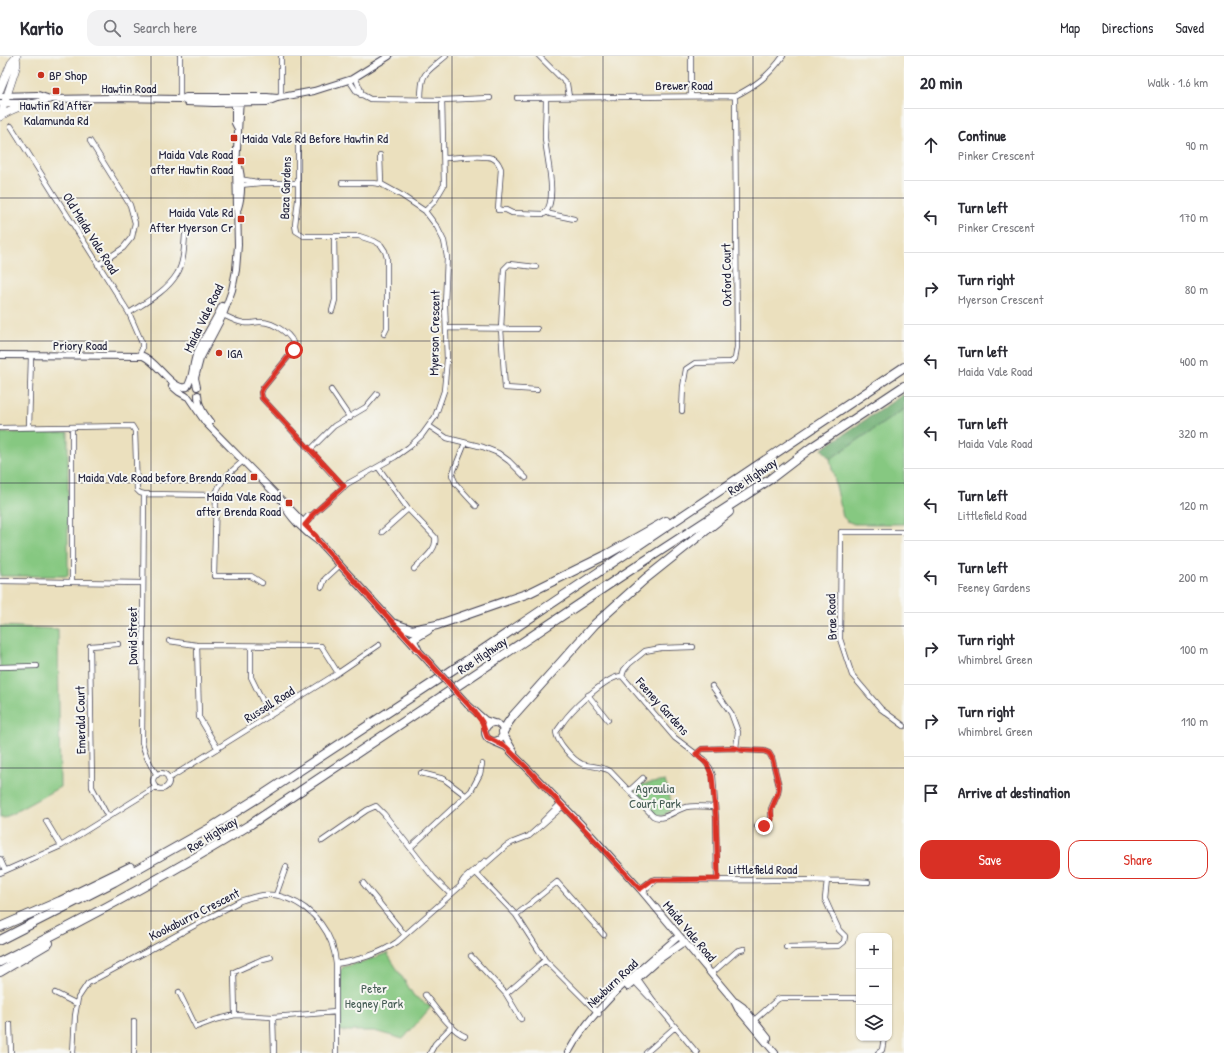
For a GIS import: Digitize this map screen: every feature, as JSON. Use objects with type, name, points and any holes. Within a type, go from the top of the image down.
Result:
[{"type":"highway","name":"Roe Highway","points":[[0,940],[114,882],[210,828],[261,796],[466,661],[904,367]]},
{"type":"highway","name":"Roe Highway","points":[[0,962],[122,900],[195,859],[293,796],[620,576],[769,480],[812,447],[904,386]]},
{"type":"highway","points":[[503,733],[512,716],[595,624],[645,579],[769,480]]},
{"type":"highway","points":[[395,624],[412,630],[437,625],[528,593],[604,556],[652,528],[702,502]]},
{"type":"highway","points":[[417,649],[413,641],[414,638],[437,625]]},
{"type":"highway","points":[[0,927],[60,901],[153,856],[261,796]]},
{"type":"highway","points":[[0,972],[47,944],[119,906],[195,859]]},
{"type":"main road","points":[[0,90],[11,63],[16,56]]},
{"type":"main road","points":[[0,117],[4,95],[17,65],[16,56]]},
{"type":"main road","name":"Hawtin Road","points":[[2,103],[29,103],[52,99],[181,99],[187,102],[267,97],[279,98],[314,91],[352,78],[389,56]]},
{"type":"main road","name":"Hawtin Road","points":[[4,95],[38,95],[52,99]]},
{"type":"main road","name":"Maida Vale Road","points":[[197,387],[195,378],[200,359],[232,290],[237,259],[236,202],[238,182],[238,129],[235,123],[238,100]]},
{"type":"main road","points":[[0,117],[9,111],[20,108],[29,103]]},
{"type":"main road","name":"Maida Vale Road","points":[[187,387],[191,380],[193,363],[196,355],[221,314]]},
{"type":"main road","name":"Priory Road","points":[[0,355],[139,356],[148,358],[175,385],[181,388],[187,387]]},
{"type":"main road","name":"Priory Road","points":[[156,365],[172,386],[187,397]]},
{"type":"main road","points":[[230,447],[205,416],[199,404],[199,392],[197,387],[191,385],[187,387],[185,391],[187,397],[206,423],[283,502],[286,510],[318,541],[468,704],[482,722],[489,740],[492,741],[501,738],[503,733],[501,726],[485,720],[475,712]]},
{"type":"main road","points":[[187,397],[195,398],[198,395]]},
{"type":"main road","points":[[486,734],[486,728],[496,723]]},
{"type":"main road","name":"Maida Vale Road","points":[[503,733],[512,748],[529,770]]},
{"type":"main road","name":"Maida Vale Road","points":[[492,741],[506,747],[529,770],[641,891],[734,1001],[743,1007],[775,1053]]},
{"type":"main road","name":"Newburn Road","points":[[568,1053],[584,1026],[679,936]]},
{"type":"main road","name":"Newburn Road","points":[[634,978],[684,942]]},
{"type":"main road","name":"Newburn Road","points":[[572,1053],[598,1012]]},
{"type":"main road","name":"Maida Vale Road","points":[[751,1020],[780,1053]]},
{"type":"street","points":[[180,56],[181,99]]},
{"type":"street","points":[[279,98],[281,56]]},
{"type":"street","points":[[421,100],[421,82],[424,75],[446,56]]},
{"type":"street","points":[[540,56],[567,84],[569,97]]},
{"type":"street","points":[[691,56],[691,96]]},
{"type":"street","name":"Brewer Road","points":[[517,98],[735,96],[755,86],[766,76],[783,56]]},
{"type":"street","points":[[352,78],[361,91],[361,95],[370,99],[442,100],[490,98]]},
{"type":"street","name":"Oxford Court","points":[[682,411],[683,387],[686,369],[695,363],[731,362],[735,358],[737,347],[735,96]]},
{"type":"street","points":[[444,158],[494,158],[501,169],[498,210],[506,210],[512,213],[544,214],[551,205],[551,174],[545,137],[546,98]]},
{"type":"street","points":[[425,211],[434,202],[444,185],[442,100]]},
{"type":"street","name":"Old Maida Vale Road","points":[[10,126],[129,313],[142,343],[142,350],[139,356]]},
{"type":"street","name":"Baza Gardens","points":[[298,134],[298,200],[294,220],[296,230],[304,236],[362,236],[378,242],[385,251],[387,258],[387,328],[384,334]]},
{"type":"street","points":[[90,141],[130,205],[135,222],[132,237],[123,248],[98,265]]},
{"type":"street","points":[[380,155],[381,184]]},
{"type":"street","points":[[238,182],[298,182]]},
{"type":"street","name":"Myerson Crescent","points":[[302,525],[308,516],[312,515],[344,486],[395,457],[409,447],[429,426],[444,391],[447,360],[445,305],[447,258],[444,240],[437,227],[425,211],[401,195],[381,184],[342,183]]},
{"type":"street","points":[[547,212],[574,220]]},
{"type":"street","points":[[129,313],[166,288],[178,273],[183,256],[185,235]]},
{"type":"street","points":[[332,312],[335,300],[334,236]]},
{"type":"street","points":[[536,267],[509,264],[504,269],[501,328],[504,388],[537,390]]},
{"type":"street","points":[[221,314],[243,323],[258,321],[273,325],[292,340],[294,346],[293,352],[263,388],[261,392],[262,398],[344,486]]},
{"type":"street","points":[[446,328],[537,329]]},
{"type":"street","points":[[29,428],[31,356]]},
{"type":"street","points":[[331,390],[350,418]]},
{"type":"street","points":[[310,450],[334,426],[350,418],[366,407],[377,394]]},
{"type":"street","points":[[0,428],[132,426],[135,431],[137,490],[140,493],[216,496]]},
{"type":"street","points":[[429,426],[442,436],[483,447],[498,453],[510,461],[526,478]]},
{"type":"street","points":[[72,428],[72,582]]},
{"type":"street","points":[[465,443],[453,473],[453,478],[456,484],[476,506]]},
{"type":"street","points":[[243,461],[225,478],[218,488],[216,496],[214,576],[251,576],[262,584]]},
{"type":"street","points":[[378,467],[408,509],[433,534],[436,541],[434,548],[414,568]]},
{"type":"street","name":"David Street","points":[[144,494],[142,742],[149,764],[157,775]]},
{"type":"street","points":[[382,532],[408,509]]},
{"type":"street","name":"Brae Road","points":[[904,532],[841,532],[840,639],[852,675],[880,709],[904,726]]},
{"type":"street","points":[[322,587],[325,579],[340,565]]},
{"type":"street","points":[[0,581],[143,583]]},
{"type":"street","points":[[169,641],[197,645],[321,646],[338,673]]},
{"type":"street","name":"Emerald Court","points":[[108,817],[92,787],[90,646],[118,644]]},
{"type":"street","points":[[197,645],[199,717],[218,749]]},
{"type":"street","name":"Russell Road","points":[[168,779],[338,673],[379,645]]},
{"type":"street","points":[[251,646],[251,677],[270,716]]},
{"type":"street","points":[[622,676],[628,664],[644,651],[661,648],[693,647]]},
{"type":"street","points":[[0,667],[37,666]]},
{"type":"street","name":"Feeney Gardens","points":[[629,791],[610,771],[578,762],[560,744],[556,736],[556,732],[567,716],[588,695],[613,678],[622,676],[675,738],[707,764],[711,772],[715,807],[718,879]]},
{"type":"street","points":[[712,686],[731,713],[738,732],[736,748]]},
{"type":"street","points":[[588,695],[608,720]]},
{"type":"street","points":[[696,754],[702,749],[736,748],[742,750],[764,751],[769,753],[777,775],[779,790],[771,810],[772,819],[765,826],[757,826]]},
{"type":"street","points":[[411,847],[475,785],[480,774],[482,764]]},
{"type":"street","points":[[421,772],[444,779],[465,795]]},
{"type":"street","points":[[0,873],[61,846],[156,787],[160,789],[165,788],[168,784],[168,779],[164,774],[157,775],[154,779],[156,787]]},
{"type":"street","points":[[643,778],[629,791],[657,819],[678,809],[688,807],[715,807]]},
{"type":"street","points":[[336,964],[370,956],[388,949],[406,935],[461,885],[504,843],[526,835],[562,804]]},
{"type":"street","points":[[322,841],[366,810],[376,806],[411,847],[433,877],[450,894]]},
{"type":"street","points":[[46,821],[61,846]]},
{"type":"street","points":[[0,859],[5,870]]},
{"type":"street","points":[[276,895],[286,867]]},
{"type":"street","points":[[475,872],[516,915],[545,960],[598,1012]]},
{"type":"street","name":"Littlefield Road","points":[[641,891],[652,880],[657,879],[718,879],[747,881],[827,880],[868,882]]},
{"type":"street","points":[[786,947],[839,946],[844,942],[845,936],[839,930],[825,899],[827,880]]},
{"type":"street","points":[[363,882],[406,935]]},
{"type":"street","points":[[516,915],[557,882],[604,935]]},
{"type":"street","name":"Kookaburra Crescent","points":[[73,1053],[75,1016],[78,998],[88,983],[240,900],[259,895],[276,895],[296,902],[314,915],[327,932],[335,953],[336,964],[336,1053]]},
{"type":"street","points":[[711,974],[737,951],[744,949]]},
{"type":"street","points":[[471,956],[506,994],[521,1019]]},
{"type":"street","points":[[235,1015],[234,972],[263,958],[271,957]]},
{"type":"street","points":[[506,994],[545,960]]},
{"type":"street","points":[[634,978],[697,1053]]},
{"type":"street","points":[[179,992],[196,1027],[235,1015],[273,1017],[336,1012]]},
{"type":"street","points":[[55,993],[77,1004]]},
{"type":"street","points":[[425,995],[452,1026],[465,1036]]},
{"type":"street","points":[[751,1020],[781,998],[856,998]]},
{"type":"street","points":[[273,1017],[274,1053]]},
{"type":"street","points":[[134,1021],[134,1053]]},
{"type":"street","points":[[10,1024],[11,1053]]},
{"type":"street","points":[[430,1053],[435,1044],[452,1026]]},
{"type":"street","points":[[646,1053],[675,1027]]},
{"type":"street","points":[[878,1053],[882,1050],[884,1041]]},
{"type":"green space","points":[[904,394],[904,409],[830,459],[822,449]]},
{"type":"green space","points":[[904,409],[904,524],[854,524],[847,521],[843,517],[830,459]]},
{"type":"green space","points":[[68,432],[68,576],[0,576],[0,433]]},
{"type":"green space","points":[[0,626],[58,629],[60,787],[4,818],[0,818]]},
{"type":"green space","name":"Agraulia Court Park","points":[[665,781],[673,808],[663,816],[655,815],[638,798],[635,790],[640,785]]},
{"type":"green space","name":"Peter Hegney Park","points":[[387,953],[414,996],[431,1007],[403,1039],[374,1031],[340,1031],[340,971],[343,967]]},
{"type":"place","name":"BP Shop","points":[[41,75]]},
{"type":"place","name":"Hawtin Rd After Kalamunda Rd","points":[[56,91]]},
{"type":"place","name":"Maida Vale Rd Before Hawtin Rd","points":[[234,138]]},
{"type":"place","name":"Maida Vale Road after Hawtin Road","points":[[241,161]]},
{"type":"place","name":"Maida Vale Rd After Myerson Cr","points":[[241,219]]},
{"type":"place","name":"IGA","points":[[219,353]]},
{"type":"place","name":"Maida Vale Road before Brenda Road","points":[[254,477]]},
{"type":"place","name":"Maida Vale Road after Brenda Road","points":[[289,503]]},
{"type":"route","points":[[294,350],[263,388],[261,392],[262,398],[344,486],[312,515],[305,525],[475,712],[482,722],[489,740],[506,747],[580,823],[640,889],[652,880],[657,879],[718,879],[716,818],[712,776],[710,768],[704,760],[696,754],[702,749],[736,748],[742,750],[766,751],[769,753],[777,775],[779,790],[771,810],[772,819],[764,826]]}]
